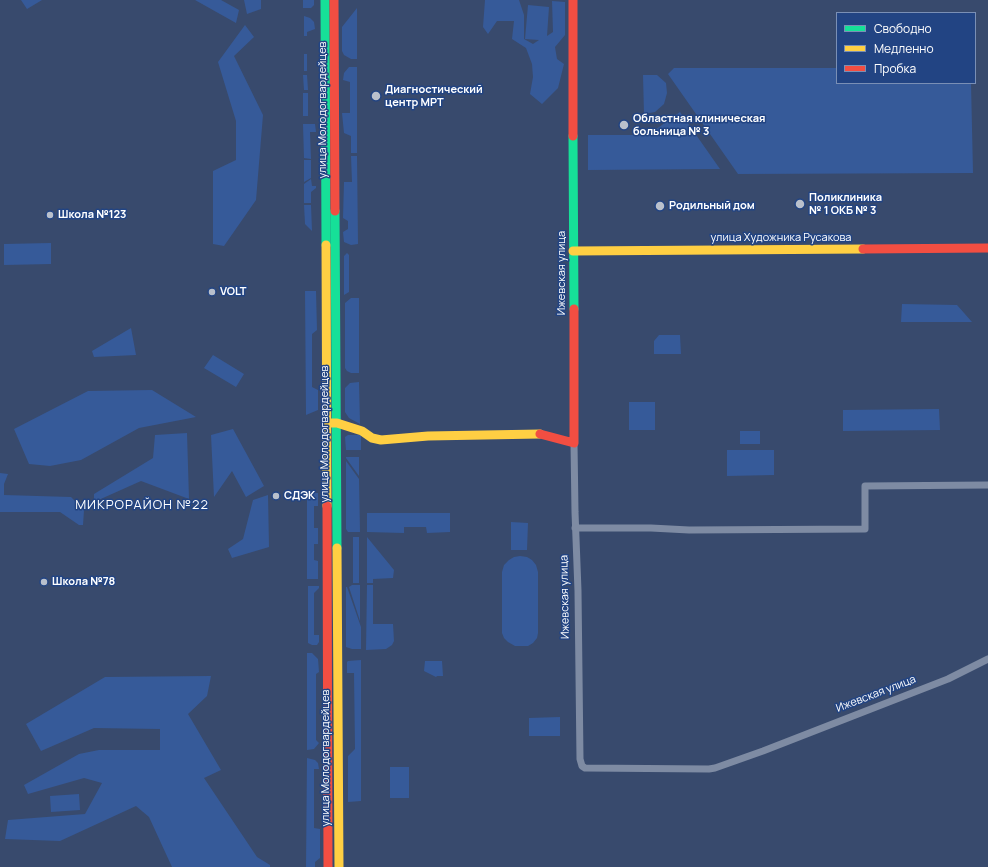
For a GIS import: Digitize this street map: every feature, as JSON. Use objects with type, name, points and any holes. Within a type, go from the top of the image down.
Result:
[{"type":"main road","name":"улица Молодогвардейцев","points":[[325,0],[328,867]]},
{"type":"main road","name":"улица Молодогвардейцев","points":[[334,0],[339,867]]},
{"type":"main road","name":"Ижевская улица","points":[[573,0],[574,443]]},
{"type":"main road","name":"улица Художника Русакова","points":[[573,251],[988,248]]},
{"type":"main road","points":[[327,423],[337,423],[362,431],[372,438],[381,440],[428,436],[519,433],[547,434],[561,440],[574,443]]},
{"type":"street","name":"Ижевская улица","points":[[574,443],[580,759],[582,766],[585,768],[710,769],[770,748],[948,679],[988,659]]},
{"type":"street","points":[[575,528],[651,528],[689,530],[865,529],[865,486],[988,485]]},
{"type":"shaded area","points":[[21,0],[42,0],[27,9]]},
{"type":"shaded area","points":[[195,0],[221,0],[239,10],[236,23]]},
{"type":"shaded area","points":[[244,0],[261,0],[261,9],[247,14]]},
{"type":"shaded area","points":[[303,0],[314,0],[314,5],[311,8],[303,8]]},
{"type":"shaded area","points":[[485,0],[519,0],[524,15],[524,39],[533,44],[539,40],[525,39],[528,5],[549,7],[547,36],[553,32],[552,1],[565,2],[565,35],[555,47],[557,59],[564,64],[558,88],[542,104],[530,94],[533,77],[532,64],[526,48],[512,39],[514,21],[497,21],[488,34],[483,27]]},
{"type":"shaded area","points":[[357,8],[357,59],[351,59],[344,55],[342,51],[342,27]]},
{"type":"shaded area","points":[[304,16],[310,18],[314,22],[315,29],[307,32],[307,36],[304,36]]},
{"type":"shaded area","points":[[245,25],[254,37],[234,56],[263,115],[256,200],[224,246],[213,244],[213,171],[236,160],[236,121],[218,62]]},
{"type":"shaded area","points":[[304,54],[307,54],[307,71],[304,71]]},
{"type":"shaded area","points":[[349,67],[357,67],[357,153],[351,153],[351,136],[344,133],[342,113],[350,113],[350,82],[343,80],[344,73]]},
{"type":"shaded area","points":[[674,68],[836,68],[836,84],[971,84],[973,173],[738,174],[668,74]]},
{"type":"shaded area","points":[[303,75],[307,75],[308,90],[304,90]]},
{"type":"shaded area","points":[[643,75],[657,75],[666,83],[667,93],[664,104],[655,112],[644,114]]},
{"type":"shaded area","points":[[303,93],[308,93],[308,116],[303,116]]},
{"type":"shaded area","points":[[680,112],[720,169],[588,170],[588,135],[648,135]]},
{"type":"shaded area","points":[[303,124],[315,124],[316,132],[310,132],[311,159],[304,158]]},
{"type":"shaded area","points":[[351,156],[357,156],[358,244],[351,245],[344,242],[343,232],[348,229],[348,221],[343,218],[344,182],[352,182]]},
{"type":"shaded area","points":[[304,160],[311,160],[311,178],[304,182]]},
{"type":"shaded area","points":[[311,179],[312,186],[316,186],[316,188],[311,192],[311,203],[304,203],[304,184]]},
{"type":"shaded area","points":[[304,205],[311,205],[312,231],[305,224]]},
{"type":"shaded area","points":[[51,243],[51,264],[4,265],[4,244]]},
{"type":"shaded area","points":[[347,253],[349,255],[349,292],[344,295],[344,256]]},
{"type":"shaded area","points":[[305,291],[316,291],[317,330],[312,334],[312,387],[318,390],[318,410],[306,415]]},
{"type":"shaded area","points":[[351,298],[359,298],[359,373],[351,373],[345,368],[345,303]]},
{"type":"shaded area","points":[[902,304],[957,305],[972,322],[901,322]]},
{"type":"shaded area","points":[[131,328],[136,355],[94,357],[92,351]]},
{"type":"shaded area","points":[[659,335],[680,335],[681,354],[654,354],[654,341]]},
{"type":"shaded area","points":[[213,355],[244,374],[236,387],[204,368]]},
{"type":"shaded area","points":[[359,382],[360,424],[349,418],[345,412],[345,388],[350,383]]},
{"type":"shaded area","points":[[152,390],[196,417],[139,428],[81,460],[50,466],[29,464],[14,429],[88,391]]},
{"type":"shaded area","points":[[629,402],[655,402],[655,430],[629,430]]},
{"type":"shaded area","points":[[939,409],[940,430],[843,431],[843,410]]},
{"type":"shaded area","points":[[233,429],[264,486],[246,497],[232,471],[214,497],[211,435]]},
{"type":"shaded area","points":[[740,431],[760,431],[760,444],[740,444]]},
{"type":"shaded area","points":[[187,433],[189,499],[141,481],[94,502],[94,494],[153,458],[155,435]]},
{"type":"shaded area","points":[[348,435],[361,435],[361,450],[346,450],[345,437]]},
{"type":"shaded area","points":[[727,450],[774,450],[774,475],[727,476]]},
{"type":"shaded area","points":[[359,457],[359,476],[346,458]]},
{"type":"shaded area","points":[[346,461],[359,479],[360,532],[348,532],[346,529]]},
{"type":"shaded area","points":[[0,473],[8,474],[4,484],[4,495],[71,497],[84,510],[83,525],[79,525],[60,512],[0,512]]},
{"type":"shaded area","points":[[307,493],[318,493],[318,506],[314,506],[314,528],[318,528],[318,544],[314,544],[314,560],[318,561],[318,579],[307,579]]},
{"type":"shaded area","points":[[268,495],[269,547],[232,558],[228,549],[243,539],[253,500]]},
{"type":"shaded area","points":[[367,513],[450,513],[450,532],[427,533],[426,527],[404,527],[404,533],[367,532]]},
{"type":"shaded area","points":[[511,522],[528,523],[527,550],[511,550]]},
{"type":"shaded area","points":[[353,537],[359,537],[359,583],[353,583]]},
{"type":"shaded area","points":[[367,537],[394,570],[393,578],[373,579],[373,583],[367,583]]},
{"type":"shaded area","points":[[520,556],[527,557],[532,560],[536,565],[538,572],[538,633],[537,638],[528,646],[515,646],[504,638],[502,633],[502,572],[504,565],[509,560]]},
{"type":"shaded area","points":[[352,585],[360,585],[360,621],[349,587]]},
{"type":"shaded area","points":[[367,585],[373,585],[373,624],[393,624],[394,641],[392,645],[386,649],[366,650]]},
{"type":"shaded area","points":[[308,586],[319,586],[314,593],[314,635],[319,635],[319,642],[317,645],[308,643]]},
{"type":"shaded area","points":[[346,587],[361,627],[361,649],[346,647]]},
{"type":"shaded area","points":[[307,653],[312,653],[318,659],[319,672],[316,674],[316,740],[319,743],[314,749],[307,750]]},
{"type":"shaded area","points":[[361,660],[361,801],[348,802],[348,756],[355,749],[354,673],[347,673],[347,662]]},
{"type":"shaded area","points":[[425,661],[442,661],[443,676],[436,677],[424,671]]},
{"type":"shaded area","points":[[211,676],[207,696],[188,714],[221,770],[204,778],[257,857],[270,865],[270,867],[172,867],[149,817],[136,806],[60,841],[5,839],[8,820],[85,814],[102,783],[84,778],[28,794],[24,785],[79,754],[99,750],[160,750],[160,729],[94,728],[41,751],[26,724],[105,677]]},
{"type":"shaded area","points":[[560,717],[560,736],[529,736],[529,718]]},
{"type":"shaded area","points":[[307,758],[315,760],[318,763],[319,769],[314,769],[314,828],[320,829],[320,858],[315,862],[315,867],[306,867]]},
{"type":"shaded area","points":[[390,767],[409,767],[409,798],[390,798]]},
{"type":"shaded area","points":[[79,794],[80,810],[51,812],[50,796]]},
{"type":"traffic: fast","points":[[325,0],[326,245]]},
{"type":"traffic: fast","points":[[573,136],[574,309]]},
{"type":"traffic: fast","points":[[335,211],[337,548]]},
{"type":"traffic: slow","points":[[326,245],[327,506]]},
{"type":"traffic: slow","points":[[573,251],[863,249]]},
{"type":"traffic: slow","points":[[331,423],[337,423],[362,431],[372,438],[381,440],[428,436],[540,434]]},
{"type":"traffic: slow","points":[[337,548],[339,867]]},
{"type":"traffic: jam","points":[[334,0],[335,211]]},
{"type":"traffic: jam","points":[[573,0],[573,136]]},
{"type":"traffic: jam","points":[[863,249],[988,248]]},
{"type":"traffic: jam","points":[[540,434],[574,443],[574,309]]},
{"type":"traffic: jam","points":[[327,506],[328,867]]},
{"type":"place","name":"Диагностический центр МРТ","points":[[376,96]]},
{"type":"place","name":"Областная клиническая больница № 3","points":[[624,125]]},
{"type":"place","name":"Поликлиника № 1 ОКБ № 3","points":[[800,204]]},
{"type":"place","name":"Родильный дом","points":[[660,206]]},
{"type":"place","name":"Школа №123","points":[[50,215]]},
{"type":"place","name":"VOLT","points":[[212,292]]},
{"type":"place","name":"СДЭК","points":[[276,496]]},
{"type":"place","name":"Школа №78","points":[[44,582]]},
{"type":"district","name":"МИКРОРАЙОН №22","points":[[142,505]]}]
